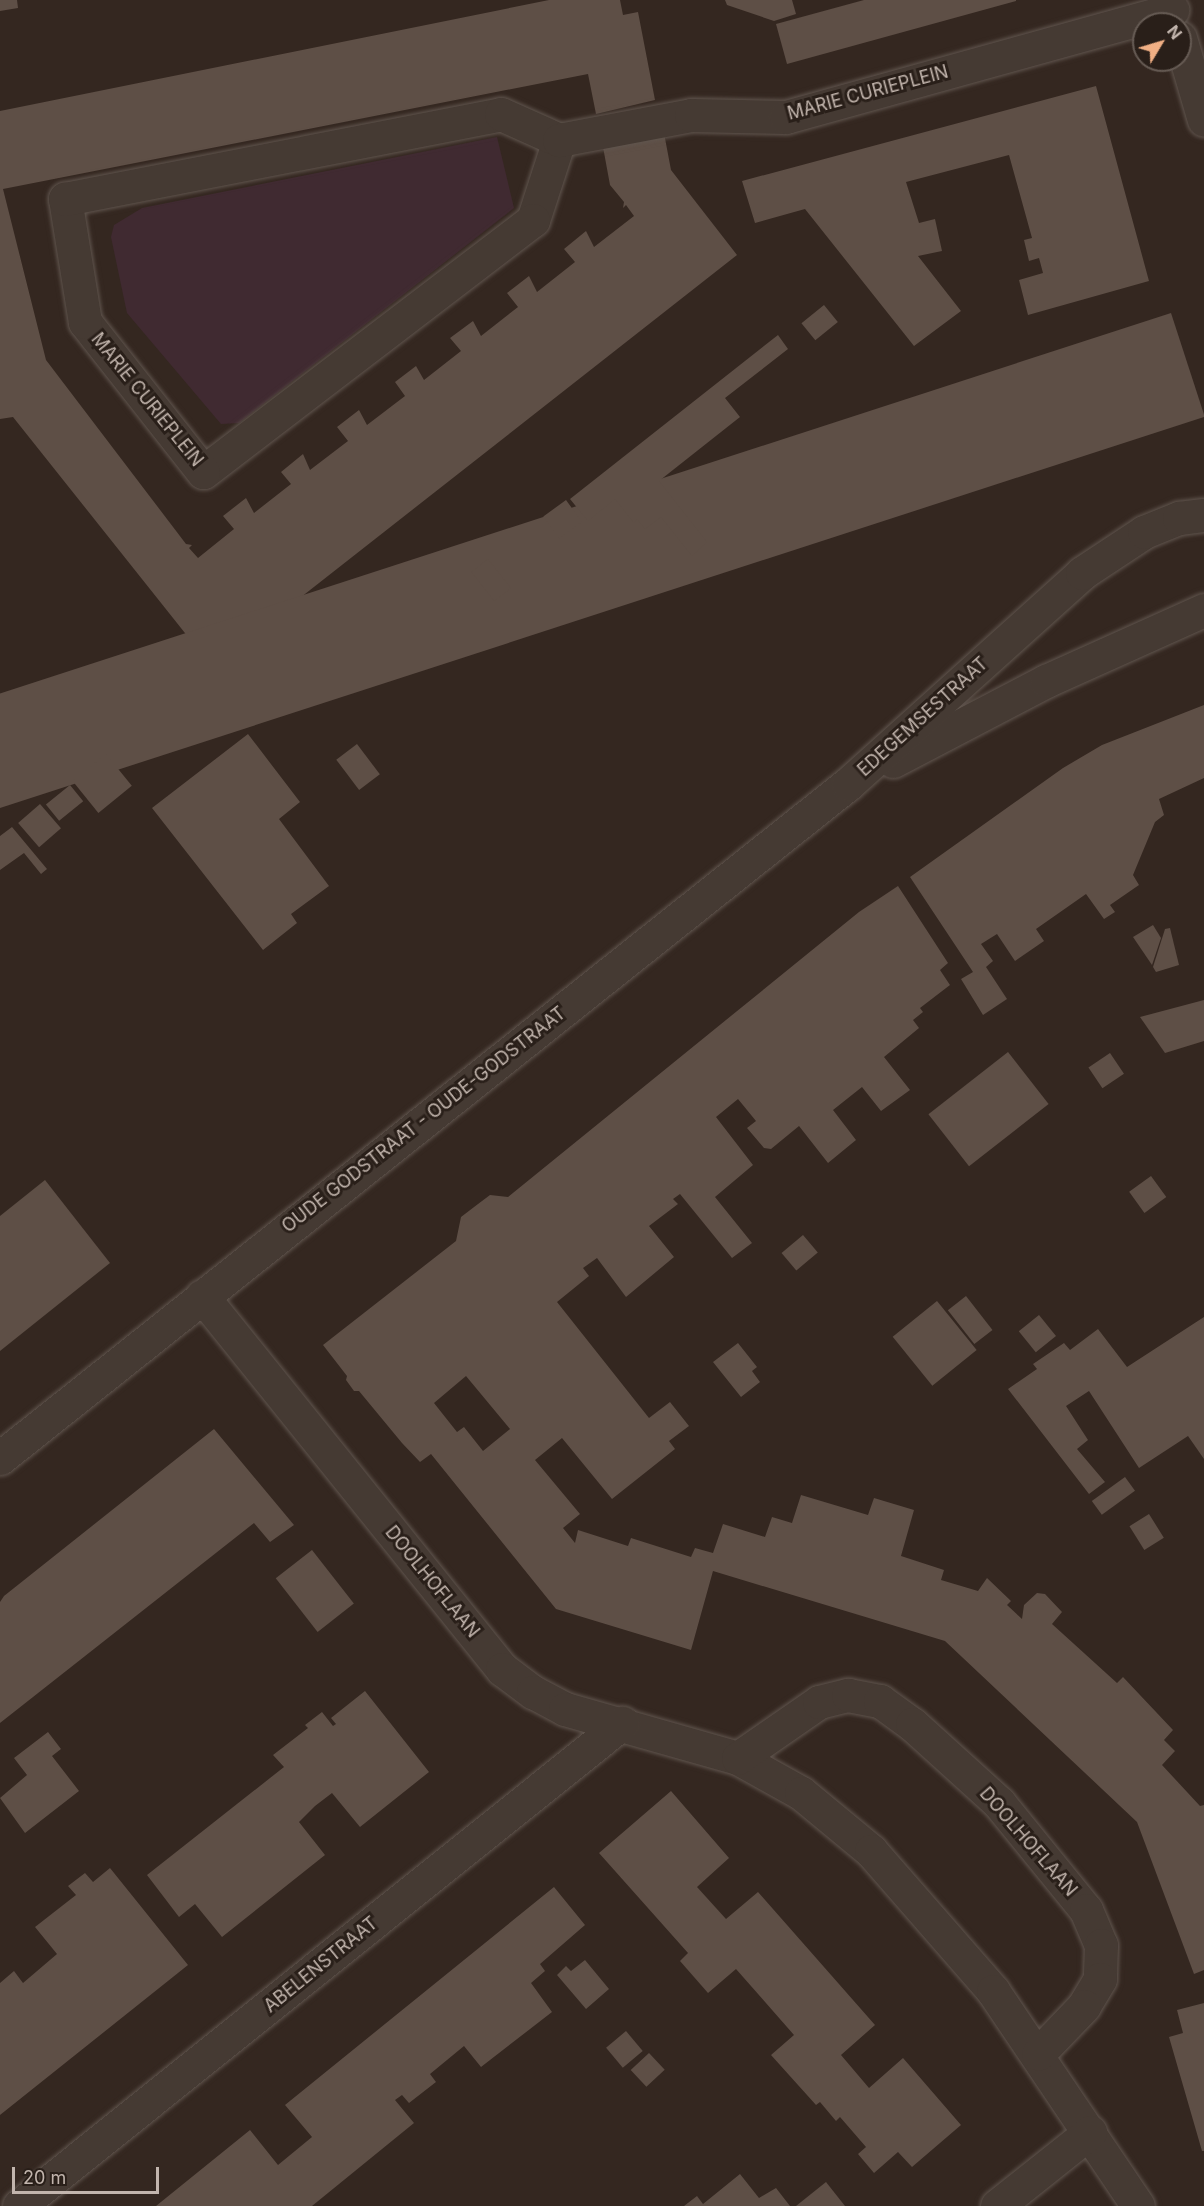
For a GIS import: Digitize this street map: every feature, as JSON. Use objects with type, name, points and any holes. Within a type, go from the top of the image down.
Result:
[{"type":"street","name":"MARIE CURIEPLEIN","points":[[559,140],[533,220],[203,472],[85,322],[65,199],[501,114],[559,140],[691,115],[786,117],[1132,29]]},
{"type":"street","points":[[1190,72],[1204,120]]},
{"type":"street","name":"EDEGEMSESTRAAT","points":[[849,784],[1082,573],[1144,532],[1179,518],[1204,515]]},
{"type":"street","name":"EDEGEMSESTRAAT","points":[[849,784],[1046,681],[1204,610]]},
{"type":"street","name":"OUDE GODSTRAAT - OUDE-GODSTRAAT","points":[[0,1458],[849,784]]},
{"type":"street","name":"DOOLHOFLAAN","points":[[202,1296],[502,1669],[533,1692],[565,1709],[622,1723],[738,1758],[801,1793],[871,1851],[979,1974],[1038,2054],[1137,2206]]},
{"type":"street","name":"DOOLHOFLAAN","points":[[738,1758],[819,1701],[848,1695],[880,1701],[912,1724],[999,1803],[1086,1910],[1101,1945],[1100,1979],[1084,2006],[1038,2054]]},
{"type":"street","name":"ABELENSTRAAT","points":[[19,2206],[622,1723]]},
{"type":"street","points":[[998,2206],[1090,2132]]},
{"type":"shaded area","points":[[497,137],[514,208],[239,423],[221,424],[127,313],[111,237],[114,225],[142,208]]},
{"type":"building","points":[[0,0],[17,0],[18,8],[0,11]]},
{"type":"building","points":[[549,0],[620,0],[623,15],[638,12],[655,100],[596,114],[588,74],[3,189],[46,360],[186,544],[192,545],[189,548],[198,558],[234,529],[223,516],[246,498],[254,513],[291,484],[281,472],[303,454],[310,470],[348,441],[337,427],[359,410],[367,425],[405,396],[395,382],[416,366],[424,380],[461,351],[450,338],[473,321],[481,336],[518,307],[507,293],[529,276],[537,292],[575,262],[564,249],[586,231],[594,247],[634,216],[626,205],[623,208],[624,202],[610,185],[603,147],[664,133],[671,170],[737,255],[212,667],[13,417],[0,419],[0,111]]},
{"type":"building","points":[[725,0],[792,0],[796,14],[774,21],[727,5]]},
{"type":"building","points":[[864,0],[1016,1],[787,64],[776,24]]},
{"type":"building","points":[[1096,86],[1149,281],[1028,315],[1019,280],[1043,273],[1039,258],[1029,261],[1024,240],[1032,238],[1009,155],[906,182],[919,223],[935,219],[942,251],[918,256],[961,311],[914,346],[805,209],[755,223],[742,181]]},
{"type":"building","points":[[824,305],[838,322],[815,340],[801,323]]},
{"type":"building","points":[[1171,313],[1204,417],[0,808],[0,693]]},
{"type":"building","points":[[778,335],[788,349],[725,398],[740,417],[659,481],[707,542],[692,556],[661,517],[645,529],[637,519],[634,523],[615,499],[588,521],[570,499]]},
{"type":"building","points":[[566,500],[582,522],[559,538],[543,516]]},
{"type":"building","points":[[488,559],[511,588],[494,601],[471,572]]},
{"type":"building","points":[[1204,705],[1204,778],[1159,799],[1164,815],[1155,822],[1133,875],[1139,885],[1110,905],[1115,912],[1104,919],[1086,894],[1036,929],[1044,941],[1015,961],[997,934],[981,944],[993,961],[986,967],[1007,999],[983,1015],[961,979],[973,972],[910,877],[1063,768],[1102,745]]},
{"type":"building","points":[[248,734],[300,802],[279,819],[329,886],[291,914],[297,923],[263,950],[152,808]]},
{"type":"building","points":[[357,744],[380,774],[359,790],[336,760]]},
{"type":"building","points":[[106,754],[132,786],[98,813],[73,781]]},
{"type":"building","points":[[70,785],[83,801],[59,821],[46,805]]},
{"type":"building","points":[[40,804],[61,828],[39,847],[18,823]]},
{"type":"building","points":[[12,827],[47,869],[41,874],[24,853],[0,870],[0,836]]},
{"type":"building","points":[[898,886],[948,963],[940,970],[950,985],[920,1008],[923,1012],[913,1020],[919,1028],[884,1057],[910,1090],[881,1111],[862,1087],[833,1110],[856,1140],[828,1163],[799,1126],[771,1149],[764,1148],[747,1128],[756,1121],[738,1099],[716,1117],[753,1165],[715,1197],[752,1243],[732,1258],[680,1194],[673,1199],[678,1204],[649,1226],[674,1257],[626,1297],[597,1258],[583,1268],[589,1276],[557,1302],[649,1418],[670,1402],[689,1426],[669,1441],[675,1449],[612,1499],[562,1438],[535,1460],[580,1514],[563,1528],[575,1543],[578,1530],[628,1546],[631,1538],[691,1557],[695,1548],[713,1553],[723,1524],[765,1537],[772,1517],[792,1523],[801,1495],[868,1515],[874,1498],[914,1510],[901,1556],[944,1570],[941,1580],[978,1591],[987,1578],[1011,1601],[1007,1605],[1022,1619],[1024,1605],[1037,1593],[1045,1594],[1062,1612],[1052,1624],[1117,1683],[1123,1677],[1173,1730],[1164,1740],[1175,1751],[1162,1765],[1200,1806],[1204,1805],[1204,1970],[1194,1974],[1137,1822],[945,1641],[713,1571],[691,1650],[556,1609],[431,1454],[420,1462],[359,1391],[354,1391],[346,1380],[347,1376],[323,1345],[456,1241],[461,1217],[490,1195],[508,1197],[859,912]],"holes":[[[466,1376],[510,1429],[483,1451],[464,1427],[457,1432],[434,1403]]]},
{"type":"building","points":[[1153,925],[1161,938],[1152,965],[1133,937]]},
{"type":"building","points":[[1170,928],[1179,965],[1156,972],[1153,967],[1165,929]]},
{"type":"building","points":[[1204,1000],[1204,1041],[1165,1053],[1140,1017]]},
{"type":"building","points":[[1008,1052],[1049,1104],[969,1166],[928,1114]]},
{"type":"building","points":[[1110,1053],[1124,1074],[1102,1088],[1088,1068]]},
{"type":"building","points":[[1151,1176],[1166,1197],[1144,1213],[1129,1192]]},
{"type":"building","points":[[45,1180],[110,1263],[0,1351],[0,1216]]},
{"type":"building","points":[[803,1235],[818,1253],[796,1271],[782,1253]]},
{"type":"building","points":[[966,1296],[992,1330],[974,1344],[948,1310]]},
{"type":"building","points":[[937,1301],[977,1350],[932,1386],[893,1337]]},
{"type":"building","points":[[1039,1315],[1056,1336],[1036,1352],[1019,1331]]},
{"type":"building","points":[[1204,1317],[1204,1459],[1188,1436],[1139,1468],[1089,1391],[1066,1406],[1088,1440],[1077,1449],[1105,1482],[1089,1494],[1008,1389],[1037,1369],[1033,1364],[1064,1343],[1070,1350],[1098,1329],[1127,1367]]},
{"type":"building","points":[[738,1343],[757,1367],[752,1371],[760,1382],[741,1397],[713,1362]]},
{"type":"building","points":[[214,1429],[294,1525],[270,1542],[254,1523],[0,1723],[0,1602],[4,1596]]},
{"type":"building","points":[[1125,1477],[1135,1491],[1102,1515],[1092,1501]]},
{"type":"building","points":[[1149,1514],[1164,1538],[1144,1550],[1129,1526]]},
{"type":"building","points":[[312,1550],[354,1604],[318,1632],[276,1578]]},
{"type":"building","points":[[365,1691],[429,1772],[360,1827],[332,1793],[315,1806],[299,1822],[325,1855],[222,1937],[195,1904],[179,1917],[147,1875],[284,1767],[273,1755],[308,1728],[305,1725],[322,1712],[333,1726],[336,1724],[331,1718]]},
{"type":"building","points":[[48,1732],[61,1749],[52,1756],[79,1791],[25,1833],[0,1798],[27,1775],[14,1758]]},
{"type":"building","points":[[671,1791],[729,1858],[697,1887],[726,1919],[758,1892],[875,2025],[841,2055],[869,2088],[903,2058],[961,2125],[912,2167],[898,2152],[874,2173],[858,2154],[866,2147],[840,2117],[836,2121],[820,2102],[816,2105],[771,2055],[794,2035],[736,1969],[708,1993],[680,1961],[688,1953],[599,1853]]},
{"type":"building","points":[[110,1868],[188,1965],[0,2115],[0,1983],[14,1971],[23,1983],[57,1954],[35,1927],[76,1895],[68,1886],[85,1873],[93,1882]]},
{"type":"building","points":[[554,1887],[585,1925],[540,1964],[545,1971],[531,1983],[552,2012],[481,2067],[464,2046],[430,2074],[436,2082],[409,2103],[402,2095],[395,2100],[414,2123],[312,2206],[156,2206],[250,2130],[278,2165],[312,2137],[285,2105]]},
{"type":"building","points":[[585,1960],[609,1989],[586,2009],[557,1975],[566,1966],[571,1971]]},
{"type":"building","points":[[1204,2003],[1204,2151],[1202,2151],[1169,2037],[1183,2033],[1177,2010]]},
{"type":"building","points":[[626,2031],[643,2051],[623,2068],[606,2048]]},
{"type":"building","points":[[649,2053],[665,2070],[646,2087],[631,2070]]},
{"type":"building","points":[[740,2174],[759,2198],[776,2188],[790,2206],[684,2206],[697,2196],[703,2204]]},
{"type":"building","points":[[826,2182],[845,2206],[796,2206]]}]
